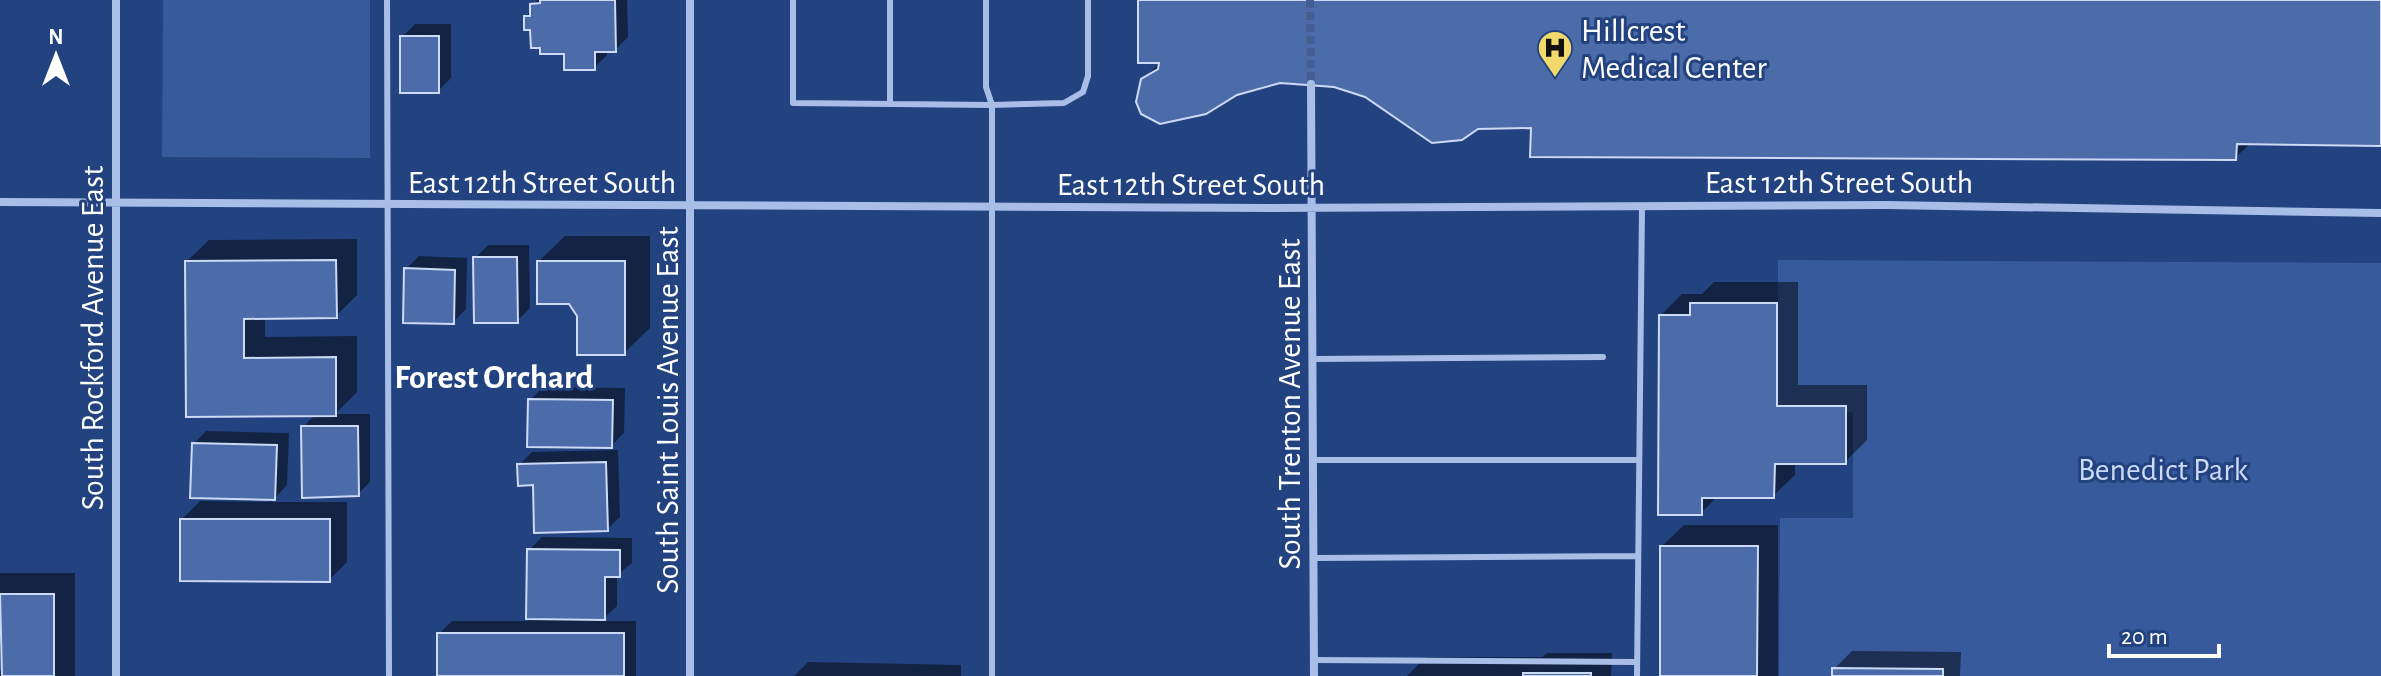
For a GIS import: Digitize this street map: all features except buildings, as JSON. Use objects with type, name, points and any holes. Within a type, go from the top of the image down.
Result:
[{"type":"street","name":"South Rockford Avenue East","points":[[116,0],[116,676]]},
{"type":"street","name":"South Saint Louis Avenue East","points":[[690,0],[690,676]]},
{"type":"street","name":"South Trenton Avenue East","points":[[1311,84],[1314,676]]},
{"type":"street","name":"East 12th Street South","points":[[0,202],[1312,208],[1926,206],[2381,213]]},
{"type":"lane","points":[[387,0],[389,676]]},
{"type":"lane","points":[[793,0],[793,103],[992,105],[1064,103],[1083,92],[1088,76],[1088,0]]},
{"type":"lane","points":[[890,0],[890,103]]},
{"type":"lane","points":[[986,0],[986,87],[992,105],[992,676]]},
{"type":"lane","points":[[1637,676],[1642,207]]},
{"type":"lane","points":[[1313,359],[1603,357]]},
{"type":"lane","points":[[1313,460],[1639,460]]},
{"type":"lane","points":[[1314,558],[1638,556]]},
{"type":"lane","points":[[1314,660],[1636,662]]},
{"type":"green space","points":[[163,0],[370,0],[370,158],[162,157]]},
{"type":"green space","name":"Benedict Park","points":[[1778,260],[2381,263],[2381,676],[1779,676],[1780,518],[1853,518],[1853,412],[1778,412]]},
{"type":"tunnel","points":[[1310,0],[1311,84]]},
{"type":"place","name":"Hillcrest Medical Center","points":[[1555,79]]},
{"type":"district","name":"Forest Orchard","points":[[494,376]]}]
